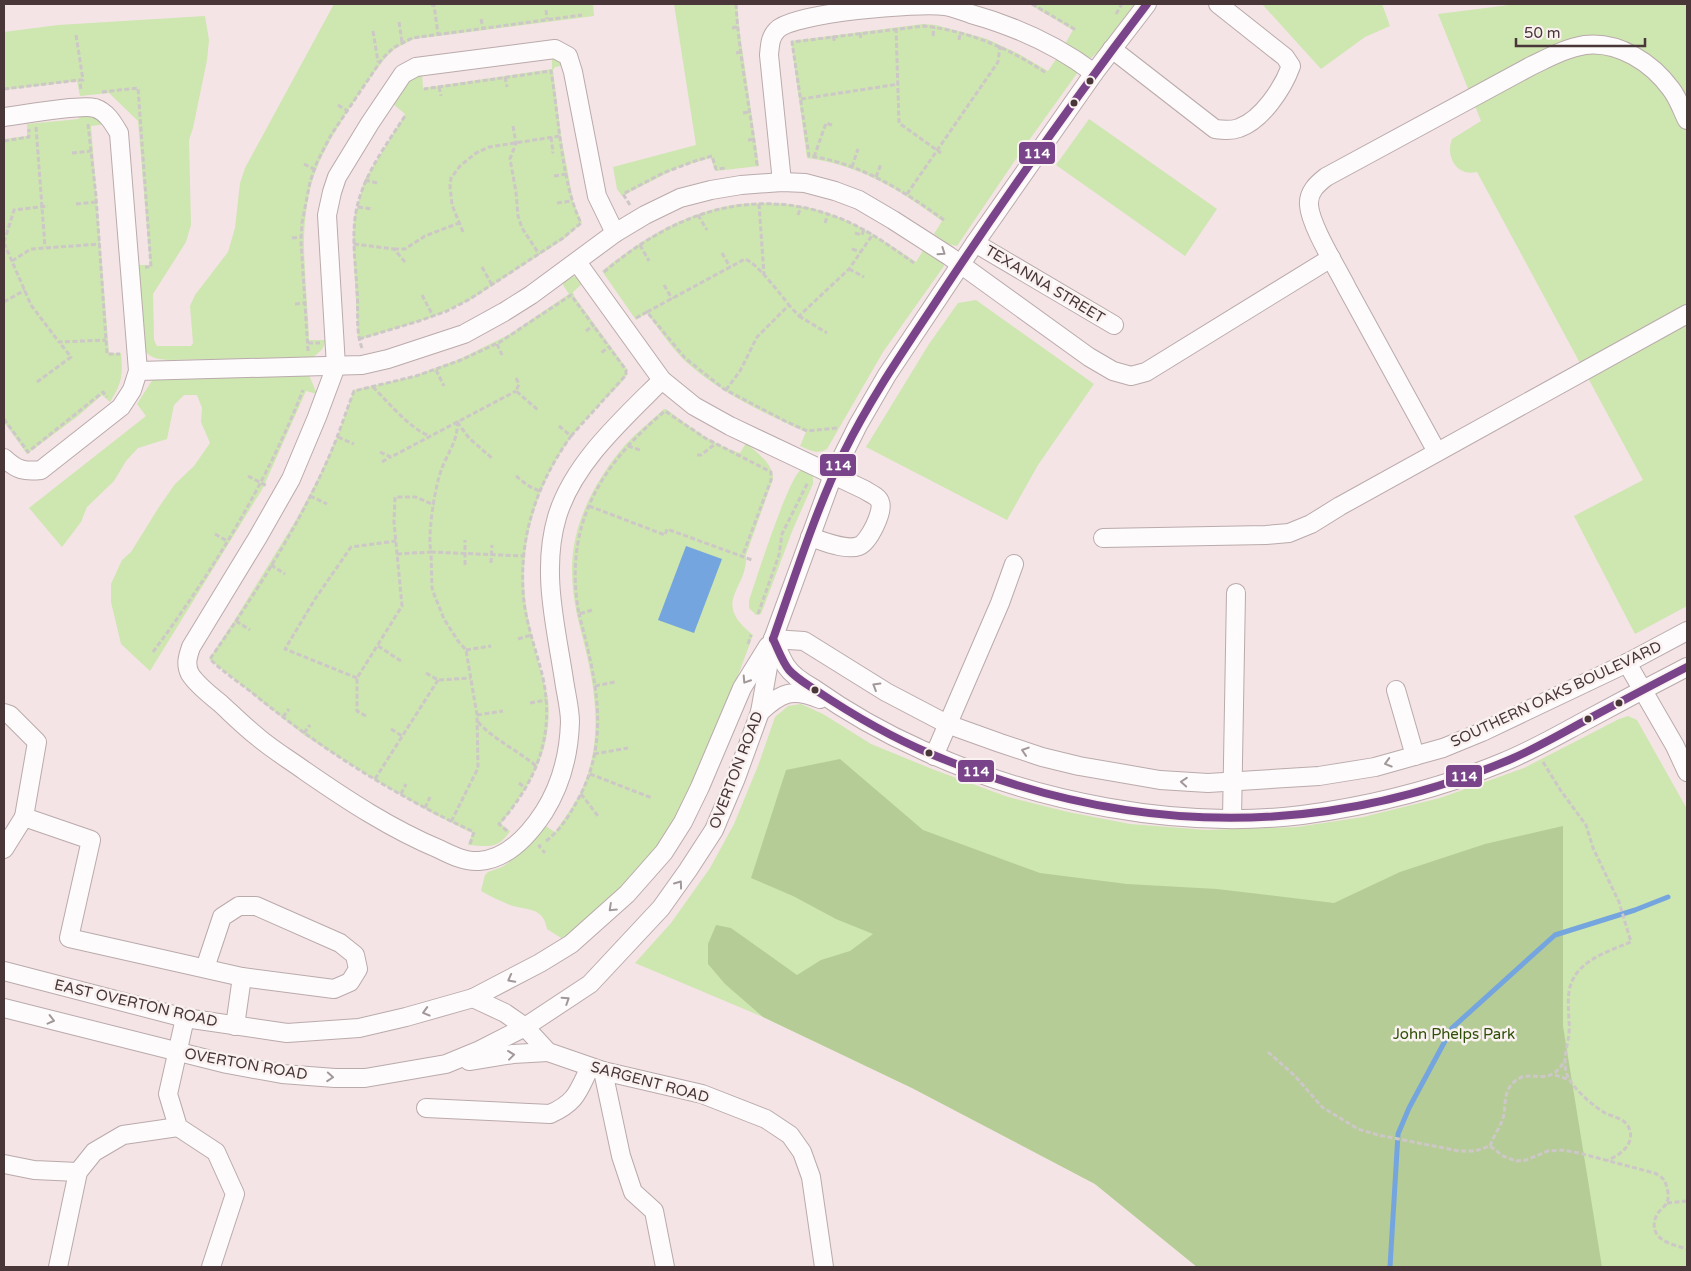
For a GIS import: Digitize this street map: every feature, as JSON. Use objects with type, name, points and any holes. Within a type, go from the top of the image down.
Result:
[{"type":"street","name":"OVERTON ROAD","points":[[4,1008],[177,1052],[282,1074],[365,1078],[446,1064],[480,1050],[525,1027],[590,984],[662,908],[714,830],[736,778],[760,712],[773,639],[833,475],[858,425],[887,375],[975,243],[1094,73],[1146,4]]},
{"type":"street","points":[[1112,49],[1215,129],[1240,128],[1263,113],[1286,81],[1291,66],[1285,57],[1218,4]]},
{"type":"street","points":[[782,182],[769,55],[770,40],[777,29],[789,22],[857,10],[902,5],[945,6],[986,18],[1037,39],[1094,73]]},
{"type":"street","points":[[1437,452],[1314,222],[1309,206],[1309,197],[1315,186],[1326,177],[1531,66],[1564,50],[1585,45],[1607,46],[1627,52],[1646,64],[1662,77],[1672,91],[1687,120]]},
{"type":"street","points":[[615,233],[597,196],[573,72],[568,56],[555,49],[416,67],[403,74],[337,177],[332,192],[327,215],[336,366],[291,479],[218,604],[191,646],[186,661],[190,673],[200,685],[260,739],[340,795],[412,838],[459,858],[478,862],[509,852],[527,834],[544,812],[558,784],[568,751],[570,720],[549,581],[553,534],[557,517],[564,498],[592,454],[662,380]]},
{"type":"street","points":[[4,117],[76,108],[94,108],[110,118],[119,133],[138,371],[132,390],[121,407],[41,470],[28,472],[14,467],[4,458]]},
{"type":"street","points":[[138,371],[362,365],[388,359],[464,334],[531,295],[615,233],[645,215],[680,198],[718,188],[782,182],[805,183],[860,200],[961,265],[1089,357],[1113,371],[1131,376],[1146,372],[1332,258]]},
{"type":"street","name":"TEXANNA STREET","points":[[975,243],[1114,326]]},
{"type":"street","points":[[577,262],[662,380],[694,406],[730,426],[864,490],[878,499],[881,504],[881,510],[868,539],[858,547],[845,547],[810,537]]},
{"type":"street","points":[[1103,538],[1289,533],[1311,524],[1340,506],[1687,314]]},
{"type":"street","points":[[934,756],[992,621],[1014,564]]},
{"type":"street","points":[[1232,818],[1236,592]]},
{"type":"street","name":"SOUTHERN OAKS BOULEVARD","points":[[1687,630],[1627,663],[1482,732],[1443,748],[1376,767],[1319,776],[1208,783],[1160,780],[1079,766],[1042,757],[947,724],[886,692],[804,641],[773,639],[787,668],[843,709],[934,756],[966,770],[1043,794],[1100,806],[1160,815],[1232,818],[1300,815],[1364,804],[1457,779],[1501,764],[1535,748],[1687,667]]},
{"type":"street","name":"EAST OVERTON ROAD","points":[[4,971],[185,1018],[287,1033],[360,1028],[406,1018],[473,998],[540,963],[571,944],[627,894],[664,852],[683,822],[700,787],[742,688],[773,639]]},
{"type":"street","points":[[1627,663],[1687,772]]},
{"type":"street","points":[[1396,690],[1415,756]]},
{"type":"street","points":[[760,712],[777,697],[793,693],[811,695],[843,709]]},
{"type":"street","points":[[4,713],[10,715],[37,742],[24,817],[4,850]]},
{"type":"street","points":[[24,817],[91,840],[69,938],[205,968],[242,976],[334,989],[350,982],[358,968],[354,955],[340,943],[256,906],[239,906],[222,917],[205,968]]},
{"type":"street","points":[[235,1026],[242,976]]},
{"type":"street","name":"SARGENT ROAD","points":[[473,998],[505,1014],[525,1027],[548,1052],[596,1069],[702,1094],[766,1119],[790,1135],[802,1152],[811,1177],[824,1267]]},
{"type":"street","points":[[185,1018],[168,1094],[178,1127],[216,1152],[235,1194],[211,1267]]},
{"type":"street","points":[[446,1064],[513,1054],[548,1052]]},
{"type":"street","points":[[426,1108],[550,1114],[564,1108],[576,1097],[596,1069]]},
{"type":"street","points":[[596,1069],[633,1192],[654,1211],[665,1267]]},
{"type":"street","points":[[58,1267],[78,1172],[94,1152],[124,1135],[178,1127]]},
{"type":"street","points":[[4,1164],[34,1170],[78,1172]]},
{"type":"path","points":[[736,4],[737,27],[757,165],[746,166]]},
{"type":"path","points":[[1034,4],[1076,30]]},
{"type":"path","points":[[431,5],[434,5],[438,34]]},
{"type":"path","points":[[546,10],[547,19]]},
{"type":"path","points":[[481,19],[482,28]]},
{"type":"path","points":[[399,22],[402,42]]},
{"type":"path","points":[[732,28],[737,27]]},
{"type":"path","points":[[933,36],[934,27]]},
{"type":"path","points":[[944,220],[907,194],[876,177],[852,167],[808,156],[792,42],[896,28],[934,27],[1000,46],[1046,73]]},
{"type":"path","points":[[896,28],[900,123],[940,151]]},
{"type":"path","points":[[373,31],[378,63]]},
{"type":"path","points":[[860,33],[861,39]]},
{"type":"path","points":[[959,40],[960,34]]},
{"type":"path","points":[[833,36],[834,43]]},
{"type":"path","points":[[907,194],[940,151],[978,95],[998,62],[1000,46]]},
{"type":"path","points":[[736,53],[741,52]]},
{"type":"path","points":[[358,339],[433,316],[470,299],[563,238],[581,223],[572,201],[551,71],[424,88]]},
{"type":"path","points":[[505,77],[507,87]]},
{"type":"path","points":[[4,89],[80,80]]},
{"type":"path","points":[[801,99],[898,84]]},
{"type":"path","points":[[439,87],[441,96]]},
{"type":"path","points":[[338,105],[346,110]]},
{"type":"path","points":[[743,113],[750,112]]},
{"type":"path","points":[[363,351],[358,339],[354,244],[355,219],[365,180],[405,116]]},
{"type":"path","points":[[87,121],[100,244],[107,354],[120,354],[120,358]]},
{"type":"path","points":[[814,157],[826,123],[832,125]]},
{"type":"path","points":[[4,141],[29,137],[28,125],[36,124],[45,247]]},
{"type":"path","points":[[513,126],[516,143],[510,159],[518,216],[522,228],[539,254]]},
{"type":"path","points":[[463,232],[450,194],[451,178],[468,159],[489,147],[560,136]]},
{"type":"path","points":[[550,137],[552,153]]},
{"type":"path","points":[[748,140],[754,139]]},
{"type":"path","points":[[852,167],[858,149]]},
{"type":"path","points":[[72,153],[91,151]]},
{"type":"path","points":[[632,207],[623,194],[678,167],[712,156],[716,169],[727,168]]},
{"type":"path","points":[[304,164],[314,169]]},
{"type":"path","points":[[876,177],[881,164]]},
{"type":"path","points":[[554,176],[567,174]]},
{"type":"path","points":[[365,180],[377,183]]},
{"type":"path","points":[[557,203],[572,201]]},
{"type":"path","points":[[76,204],[96,202]]},
{"type":"path","points":[[759,204],[764,276]]},
{"type":"path","points":[[608,279],[604,272],[640,245],[698,214],[730,206],[759,204],[788,205],[828,214],[873,234],[914,263]]},
{"type":"path","points":[[36,382],[71,357],[35,310],[4,243],[14,210],[48,206]]},
{"type":"path","points":[[358,206],[373,209]]},
{"type":"path","points":[[798,215],[801,207]]},
{"type":"path","points":[[698,214],[707,230]]},
{"type":"path","points":[[825,223],[828,214]]},
{"type":"path","points":[[354,244],[405,249],[425,236],[459,223]]},
{"type":"path","points":[[855,233],[862,235],[864,229]]},
{"type":"path","points":[[800,316],[849,269],[873,234]]},
{"type":"path","points":[[292,238],[301,237]]},
{"type":"path","points":[[12,261],[28,250],[45,247],[100,244]]},
{"type":"path","points":[[640,245],[649,260]]},
{"type":"path","points":[[394,249],[404,262]]},
{"type":"path","points":[[852,249],[861,252]]},
{"type":"path","points":[[722,253],[730,267]]},
{"type":"path","points":[[632,312],[636,318],[747,259],[792,310],[827,333]]},
{"type":"path","points":[[482,267],[492,285]]},
{"type":"path","points":[[849,269],[864,277]]},
{"type":"path","points":[[664,285],[672,299]]},
{"type":"path","points":[[4,302],[25,290]]},
{"type":"path","points":[[422,295],[433,316]]},
{"type":"path","points":[[476,845],[469,843],[474,832],[451,822],[375,779],[304,733],[210,660],[271,565],[310,496],[338,437],[354,392],[436,370],[496,344],[571,295],[626,370],[626,375],[571,436],[555,459],[528,522],[523,589],[525,610],[546,700],[546,735],[537,767],[525,788],[499,824],[509,832],[505,837]]},
{"type":"path","points":[[295,304],[305,303]]},
{"type":"path","points":[[726,390],[740,371],[757,337],[788,304]]},
{"type":"path","points":[[647,312],[684,358],[726,390],[785,422],[807,431],[837,428]]},
{"type":"path","points":[[586,331],[594,325]]},
{"type":"path","points":[[60,342],[106,340]]},
{"type":"path","points":[[308,343],[322,343]]},
{"type":"path","points":[[496,344],[502,355]]},
{"type":"path","points":[[601,353],[609,347]]},
{"type":"path","points":[[436,370],[444,386]]},
{"type":"path","points":[[382,462],[516,391],[519,384],[516,378]]},
{"type":"path","points":[[372,387],[412,426],[430,436]]},
{"type":"path","points":[[153,652],[227,541],[261,483],[286,433],[303,390]]},
{"type":"path","points":[[516,391],[538,410]]},
{"type":"path","points":[[4,419],[28,452],[102,392],[110,400],[113,395]]},
{"type":"path","points":[[592,610],[578,614],[574,576],[577,541],[589,506],[604,477],[628,446],[665,411],[715,444],[770,470],[771,480],[742,557]]},
{"type":"path","points":[[457,421],[469,438],[493,459]]},
{"type":"path","points":[[451,822],[478,768],[478,722],[466,650],[453,633],[436,602],[432,588],[430,536],[434,505],[440,474],[458,433],[457,421]]},
{"type":"path","points":[[560,426],[571,436]]},
{"type":"path","points":[[338,437],[354,444]]},
{"type":"path","points":[[697,455],[703,454],[715,444]]},
{"type":"path","points":[[628,446],[640,450]]},
{"type":"path","points":[[380,452],[391,457]]},
{"type":"path","points":[[758,614],[779,555],[782,534],[812,474]]},
{"type":"path","points":[[248,476],[282,494]]},
{"type":"path","points":[[516,476],[527,485],[540,491]]},
{"type":"path","points":[[310,496],[327,504]]},
{"type":"path","points":[[366,716],[357,711],[357,678],[402,606],[394,522],[395,497],[416,497],[434,505]]},
{"type":"path","points":[[589,506],[665,534],[667,529],[752,560]]},
{"type":"path","points":[[215,534],[227,541]]},
{"type":"path","points":[[465,540],[465,565]]},
{"type":"path","points":[[357,678],[285,649],[315,599],[351,547],[396,541]]},
{"type":"path","points":[[491,563],[492,545]]},
{"type":"path","points":[[397,554],[432,552],[524,556]]},
{"type":"path","points":[[271,565],[285,574]]},
{"type":"path","points":[[236,621],[250,630]]},
{"type":"path","points":[[518,638],[531,635]]},
{"type":"path","points":[[745,652],[751,636]]},
{"type":"path","points":[[378,646],[400,660]]},
{"type":"path","points":[[466,650],[491,646]]},
{"type":"path","points":[[426,673],[438,680],[471,678]]},
{"type":"path","points":[[375,779],[438,680]]},
{"type":"path","points":[[595,686],[615,682]]},
{"type":"path","points":[[530,703],[546,700]]},
{"type":"path","points":[[283,717],[289,709]]},
{"type":"path","points":[[477,715],[503,712]]},
{"type":"path","points":[[478,722],[494,737],[537,767]]},
{"type":"path","points":[[304,733],[310,725]]},
{"type":"path","points":[[391,729],[402,736]]},
{"type":"path","points":[[594,754],[628,748]]},
{"type":"path","points":[[1535,748],[1561,791],[1586,825],[1596,856],[1619,902],[1631,942],[1597,955],[1585,964],[1575,976],[1569,990],[1569,1032],[1565,1059],[1566,1070],[1570,1080],[1594,1105],[1627,1125],[1630,1132],[1630,1142],[1625,1150],[1616,1157],[1607,1160]]},
{"type":"path","points":[[590,774],[652,798]]},
{"type":"path","points":[[519,783],[525,788]]},
{"type":"path","points":[[401,794],[406,784]]},
{"type":"path","points":[[581,794],[598,816]]},
{"type":"path","points":[[425,808],[430,797]]},
{"type":"path","points":[[1268,1052],[1295,1076],[1322,1106],[1358,1129],[1378,1136],[1459,1151],[1475,1151],[1490,1146],[1502,1120],[1505,1098],[1510,1085],[1519,1078],[1554,1074],[1560,1069],[1565,1059]]},
{"type":"path","points":[[1554,1074],[1570,1080]]},
{"type":"path","points":[[1490,1146],[1503,1156],[1516,1161],[1526,1160],[1548,1151],[1562,1150],[1654,1172],[1664,1179],[1668,1194],[1667,1203],[1656,1217],[1655,1228],[1657,1236],[1669,1244],[1687,1249]]},
{"type":"path","points":[[1667,1203],[1687,1201]]},
{"type":"green space","points":[[334,4],[593,4],[594,16],[414,39],[396,48],[386,57],[338,126],[322,156],[311,186],[304,241],[309,340],[325,340],[320,352],[313,357],[168,360],[151,356],[143,348],[135,265],[150,265],[138,121],[109,93],[80,96],[77,81],[4,90],[4,32],[58,25],[205,16],[209,40],[207,60],[189,140],[191,225],[186,242],[153,294],[154,340],[157,346],[191,346],[193,343],[190,306],[195,295],[228,252],[235,228],[240,183],[245,168]]},
{"type":"green space","points":[[674,4],[737,4],[759,166],[716,171],[711,158],[679,167],[622,196],[617,189],[613,167],[696,145]]},
{"type":"green space","points":[[1029,4],[1134,4],[1099,51],[1091,58],[1084,57],[1065,44],[1073,30]]},
{"type":"green space","points":[[1262,4],[1382,4],[1390,26],[1365,37],[1321,69]]},
{"type":"green space","points":[[1517,4],[1687,4],[1687,606],[1635,634],[1574,516],[1643,480],[1477,172],[1470,173],[1458,169],[1450,152],[1452,139],[1481,121],[1438,14]]},
{"type":"green space","points":[[923,24],[936,25],[987,39],[1019,54],[1048,71],[1057,58],[1078,72],[957,246],[948,244],[934,234],[942,221],[895,189],[845,166],[807,158],[791,41]]},
{"type":"green space","points":[[552,56],[567,65],[555,67],[553,70],[561,136],[573,201],[582,223],[564,239],[470,300],[433,317],[358,340],[353,244],[354,218],[364,181],[405,114],[393,104],[402,90],[413,77],[422,73],[423,88],[552,69]]},
{"type":"green space","points":[[77,111],[88,111],[107,124],[91,126],[109,353],[121,353],[122,374],[110,402],[102,395],[78,416],[27,454],[4,422],[4,139],[27,136],[27,124],[79,119]]},
{"type":"green space","points":[[1089,119],[1217,209],[1185,256],[1056,165]]},
{"type":"green space","points":[[770,203],[812,208],[830,214],[864,229],[916,262],[924,249],[942,261],[944,266],[883,352],[827,449],[820,452],[800,446],[806,432],[732,395],[692,367],[674,348],[647,313],[636,320],[602,271],[631,249],[661,231],[693,216],[733,205]]},
{"type":"green space","points":[[571,276],[577,277],[582,284],[573,292],[574,296],[627,369],[627,375],[571,437],[547,478],[538,500],[526,546],[524,569],[528,617],[548,699],[547,735],[543,751],[530,781],[501,824],[510,831],[506,837],[492,846],[468,845],[472,833],[432,813],[375,780],[304,735],[209,659],[296,520],[319,477],[337,437],[354,390],[411,377],[460,359],[510,334],[569,294],[563,285],[563,280]]},
{"type":"green space","points":[[976,300],[1094,384],[1038,465],[1007,520],[866,447],[929,344],[958,303]]},
{"type":"green space","points":[[309,375],[317,394],[306,391],[263,488],[150,671],[121,644],[111,602],[111,584],[122,560],[131,552],[175,484],[194,466],[210,443],[201,422],[202,408],[197,395],[184,395],[174,405],[167,439],[138,448],[126,461],[114,481],[87,507],[81,522],[62,547],[29,508],[146,416],[137,404],[153,379]]},
{"type":"green space","points":[[664,409],[730,450],[740,453],[746,443],[764,459],[772,473],[773,479],[746,555],[745,567],[732,604],[734,613],[740,623],[753,635],[697,786],[653,861],[580,929],[561,938],[547,929],[542,916],[538,913],[510,905],[481,891],[485,875],[515,858],[544,825],[555,832],[583,787],[594,749],[595,711],[591,673],[573,590],[574,545],[586,505],[600,479],[630,440]]},
{"type":"green space","points":[[801,470],[809,471],[813,475],[813,484],[793,529],[761,614],[756,615],[749,608],[749,601],[781,509],[789,490]]},
{"type":"green space","name":"John Phelps Park","points":[[801,704],[823,714],[871,744],[1008,797],[1068,812],[1130,824],[1207,830],[1297,827],[1363,817],[1440,798],[1524,768],[1619,719],[1628,716],[1637,720],[1687,809],[1687,1267],[1197,1267],[1095,1184],[912,1088],[763,1017],[635,963],[671,923],[710,868],[734,824],[758,766],[775,717],[788,706]]},
{"type":"green space","name":"John Phelps Park","points":[[840,759],[923,830],[1040,873],[1127,884],[1217,889],[1334,903],[1400,872],[1485,844],[1563,826],[1563,1026],[1602,1267],[1197,1267],[1095,1184],[912,1088],[763,1017],[725,984],[708,964],[708,944],[716,925],[731,928],[797,975],[821,960],[850,951],[873,934],[836,919],[793,896],[751,878],[786,770]]},
{"type":"water","points":[[686,546],[722,559],[694,633],[658,620]]},
{"type":"waterway","points":[[1390,1267],[1398,1134],[1409,1108],[1452,1028],[1555,935],[1635,910],[1668,897]]},
{"type":"transit line","name":"114","points":[[773,639],[824,498],[844,452],[867,410],[904,350],[992,218],[1068,110],[1147,4]]},
{"type":"transit line","name":"114","points":[[773,639],[782,659],[799,679],[872,725],[931,754],[1003,781],[1075,800],[1147,813],[1220,818],[1292,815],[1364,805],[1437,786],[1509,760],[1687,667]]}]
